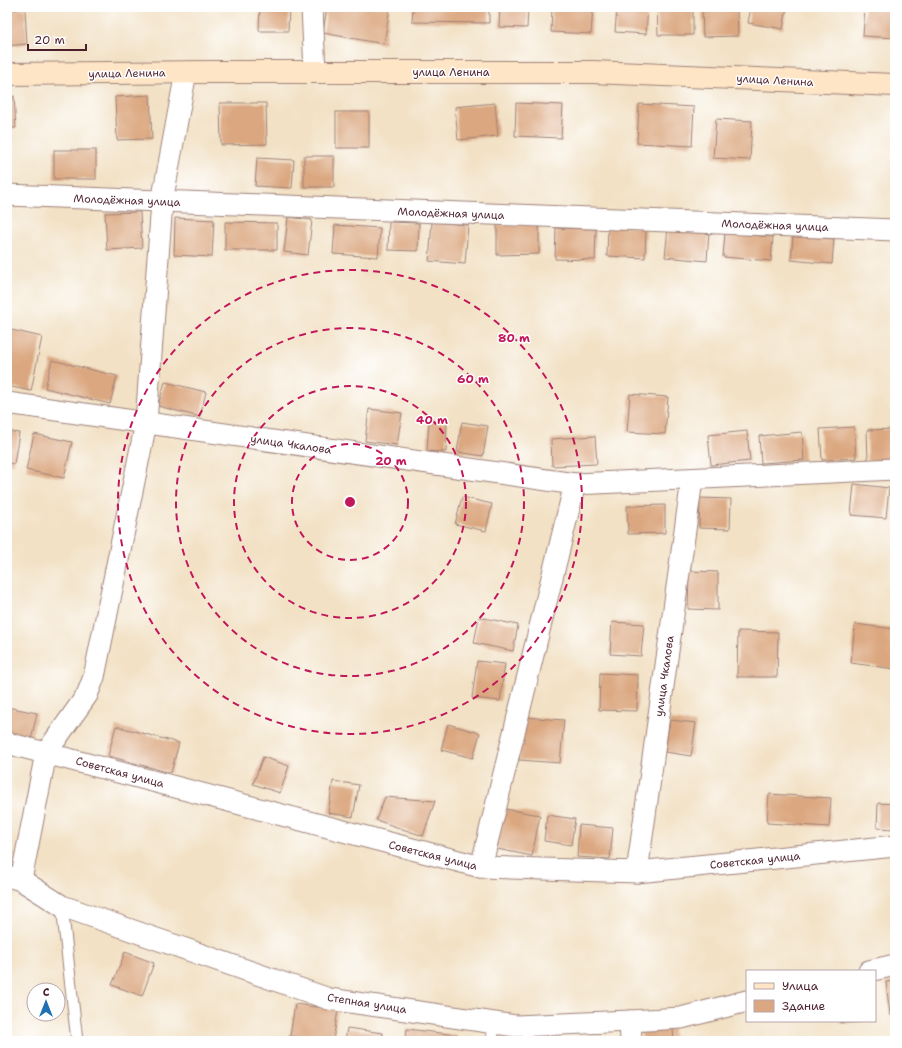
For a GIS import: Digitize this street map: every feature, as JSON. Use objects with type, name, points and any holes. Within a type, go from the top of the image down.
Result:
[{"type":"main road","name":"улица Ленина","points":[[7,74],[186,72],[593,72],[895,85]]},
{"type":"street","points":[[312,7],[315,72]]},
{"type":"street","points":[[14,878],[46,753],[87,695],[94,677],[146,423],[162,202],[186,72]]},
{"type":"street","name":"Молодёжная улица","points":[[7,196],[895,230]]},
{"type":"street","name":"улица Чкалова","points":[[7,403],[575,484],[692,480],[895,469]]},
{"type":"street","name":"улица Чкалова","points":[[637,872],[692,480]]},
{"type":"street","points":[[481,867],[575,484]]},
{"type":"street","name":"Советская улица","points":[[7,743],[481,867],[637,872],[895,846]]},
{"type":"street","name":"Степная улица","points":[[14,878],[62,906],[329,999],[494,1032],[516,1026],[631,1031],[746,1002]]},
{"type":"street","points":[[873,970],[895,964]]},
{"type":"lane","points":[[62,906],[77,1041]]},
{"type":"building","points":[[260,7],[289,7],[288,31],[259,31]]},
{"type":"building","points":[[327,7],[390,7],[384,44],[323,33]]},
{"type":"building","points":[[413,7],[489,7],[489,23],[412,22]]},
{"type":"building","points":[[500,7],[528,7],[527,28],[499,27]]},
{"type":"building","points":[[552,7],[593,7],[591,34],[551,32]]},
{"type":"building","points":[[617,7],[648,7],[646,34],[615,32]]},
{"type":"building","points":[[657,7],[693,7],[693,35],[658,35]]},
{"type":"building","points":[[702,7],[737,7],[738,36],[703,37]]},
{"type":"building","points":[[751,7],[787,7],[783,29],[748,23]]},
{"type":"building","points":[[865,7],[895,7],[895,38],[863,36]]},
{"type":"building","points":[[25,9],[27,44],[7,46],[7,10]]},
{"type":"building","points":[[150,95],[152,139],[117,140],[115,97]]},
{"type":"building","points":[[14,96],[16,128],[7,128],[7,97]]},
{"type":"building","points":[[220,103],[266,103],[267,144],[221,145]]},
{"type":"building","points":[[495,103],[498,136],[458,140],[455,107]]},
{"type":"building","points":[[516,103],[563,105],[561,138],[515,136]]},
{"type":"building","points":[[639,104],[694,107],[692,146],[637,143]]},
{"type":"building","points":[[336,112],[369,112],[369,148],[336,148]]},
{"type":"building","points":[[716,119],[752,121],[750,160],[713,158]]},
{"type":"building","points":[[54,150],[96,150],[96,179],[54,179]]},
{"type":"building","points":[[304,156],[334,156],[334,187],[304,187]]},
{"type":"building","points":[[257,158],[294,160],[292,188],[255,186]]},
{"type":"building","points":[[140,212],[142,248],[107,250],[105,213]]},
{"type":"building","points":[[288,217],[312,220],[308,255],[284,252]]},
{"type":"building","points":[[175,218],[214,220],[212,257],[174,255]]},
{"type":"building","points":[[225,222],[277,223],[277,250],[225,250]]},
{"type":"building","points":[[389,222],[419,223],[418,251],[388,250]]},
{"type":"building","points":[[432,222],[468,225],[465,264],[429,261]]},
{"type":"building","points":[[335,225],[380,228],[378,257],[333,254]]},
{"type":"building","points":[[497,225],[539,225],[539,254],[497,255]]},
{"type":"building","points":[[608,226],[646,227],[645,258],[607,256]]},
{"type":"building","points":[[556,228],[596,229],[595,260],[555,259]]},
{"type":"building","points":[[668,228],[709,231],[707,261],[665,257]]},
{"type":"building","points":[[725,233],[773,237],[771,261],[723,257]]},
{"type":"building","points":[[793,236],[834,239],[832,264],[791,260]]},
{"type":"building","points":[[7,329],[42,337],[31,391],[7,386]]},
{"type":"building","points":[[52,360],[117,376],[110,404],[45,388]]},
{"type":"building","points":[[165,382],[206,392],[200,417],[158,406]]},
{"type":"building","points":[[630,394],[668,397],[665,434],[627,432]]},
{"type":"building","points":[[369,409],[402,413],[397,445],[365,441]]},
{"type":"building","points":[[429,421],[447,422],[446,452],[427,451]]},
{"type":"building","points":[[462,422],[488,426],[483,456],[457,452]]},
{"type":"building","points":[[854,427],[856,458],[822,460],[820,429]]},
{"type":"building","points":[[895,429],[895,461],[868,461],[867,430]]},
{"type":"building","points":[[7,431],[19,433],[14,464],[7,463]]},
{"type":"building","points":[[747,431],[750,461],[711,465],[708,435]]},
{"type":"building","points":[[802,432],[804,460],[761,463],[759,436]]},
{"type":"building","points":[[34,434],[72,442],[64,478],[26,470]]},
{"type":"building","points":[[595,436],[597,464],[552,466],[551,439]]},
{"type":"building","points":[[854,484],[889,488],[886,518],[851,515]]},
{"type":"building","points":[[462,497],[492,504],[486,531],[455,524]]},
{"type":"building","points":[[700,498],[731,499],[730,529],[699,528]]},
{"type":"building","points":[[665,505],[665,533],[628,534],[627,506]]},
{"type":"building","points":[[689,571],[718,572],[718,610],[688,609]]},
{"type":"building","points":[[479,617],[518,625],[513,651],[474,643]]},
{"type":"building","points":[[612,622],[644,624],[641,656],[610,654]]},
{"type":"building","points":[[855,624],[895,629],[895,669],[851,663]]},
{"type":"building","points":[[738,631],[778,632],[777,677],[737,677]]},
{"type":"building","points":[[477,661],[505,664],[500,701],[472,698]]},
{"type":"building","points":[[600,673],[638,675],[637,711],[599,710]]},
{"type":"building","points":[[7,707],[37,713],[31,740],[7,735]]},
{"type":"building","points":[[523,717],[564,720],[560,763],[519,760]]},
{"type":"building","points":[[670,720],[696,723],[691,756],[665,752]]},
{"type":"building","points":[[448,724],[480,733],[473,758],[441,750]]},
{"type":"building","points":[[116,726],[179,743],[171,773],[108,756]]},
{"type":"building","points":[[263,757],[289,766],[280,793],[253,784]]},
{"type":"building","points":[[333,781],[359,785],[353,817],[328,813]]},
{"type":"building","points":[[769,794],[831,798],[829,827],[767,823]]},
{"type":"building","points":[[385,797],[435,801],[423,836],[376,820]]},
{"type":"building","points":[[878,803],[895,804],[895,829],[877,828]]},
{"type":"building","points":[[505,809],[540,815],[532,856],[497,849]]},
{"type":"building","points":[[547,815],[575,819],[571,845],[544,841]]},
{"type":"building","points":[[579,825],[613,828],[610,859],[577,857]]},
{"type":"building","points":[[125,952],[154,963],[142,996],[112,985]]},
{"type":"building","points":[[895,981],[895,1014],[890,1015],[886,982]]},
{"type":"building","points":[[295,1004],[338,1010],[333,1041],[320,1041],[290,1036]]},
{"type":"building","points":[[347,1028],[383,1033],[382,1041],[345,1041]]},
{"type":"building","points":[[407,1029],[457,1035],[457,1041],[405,1041]]},
{"type":"building","points":[[673,1029],[674,1041],[642,1041],[641,1031]]}]
